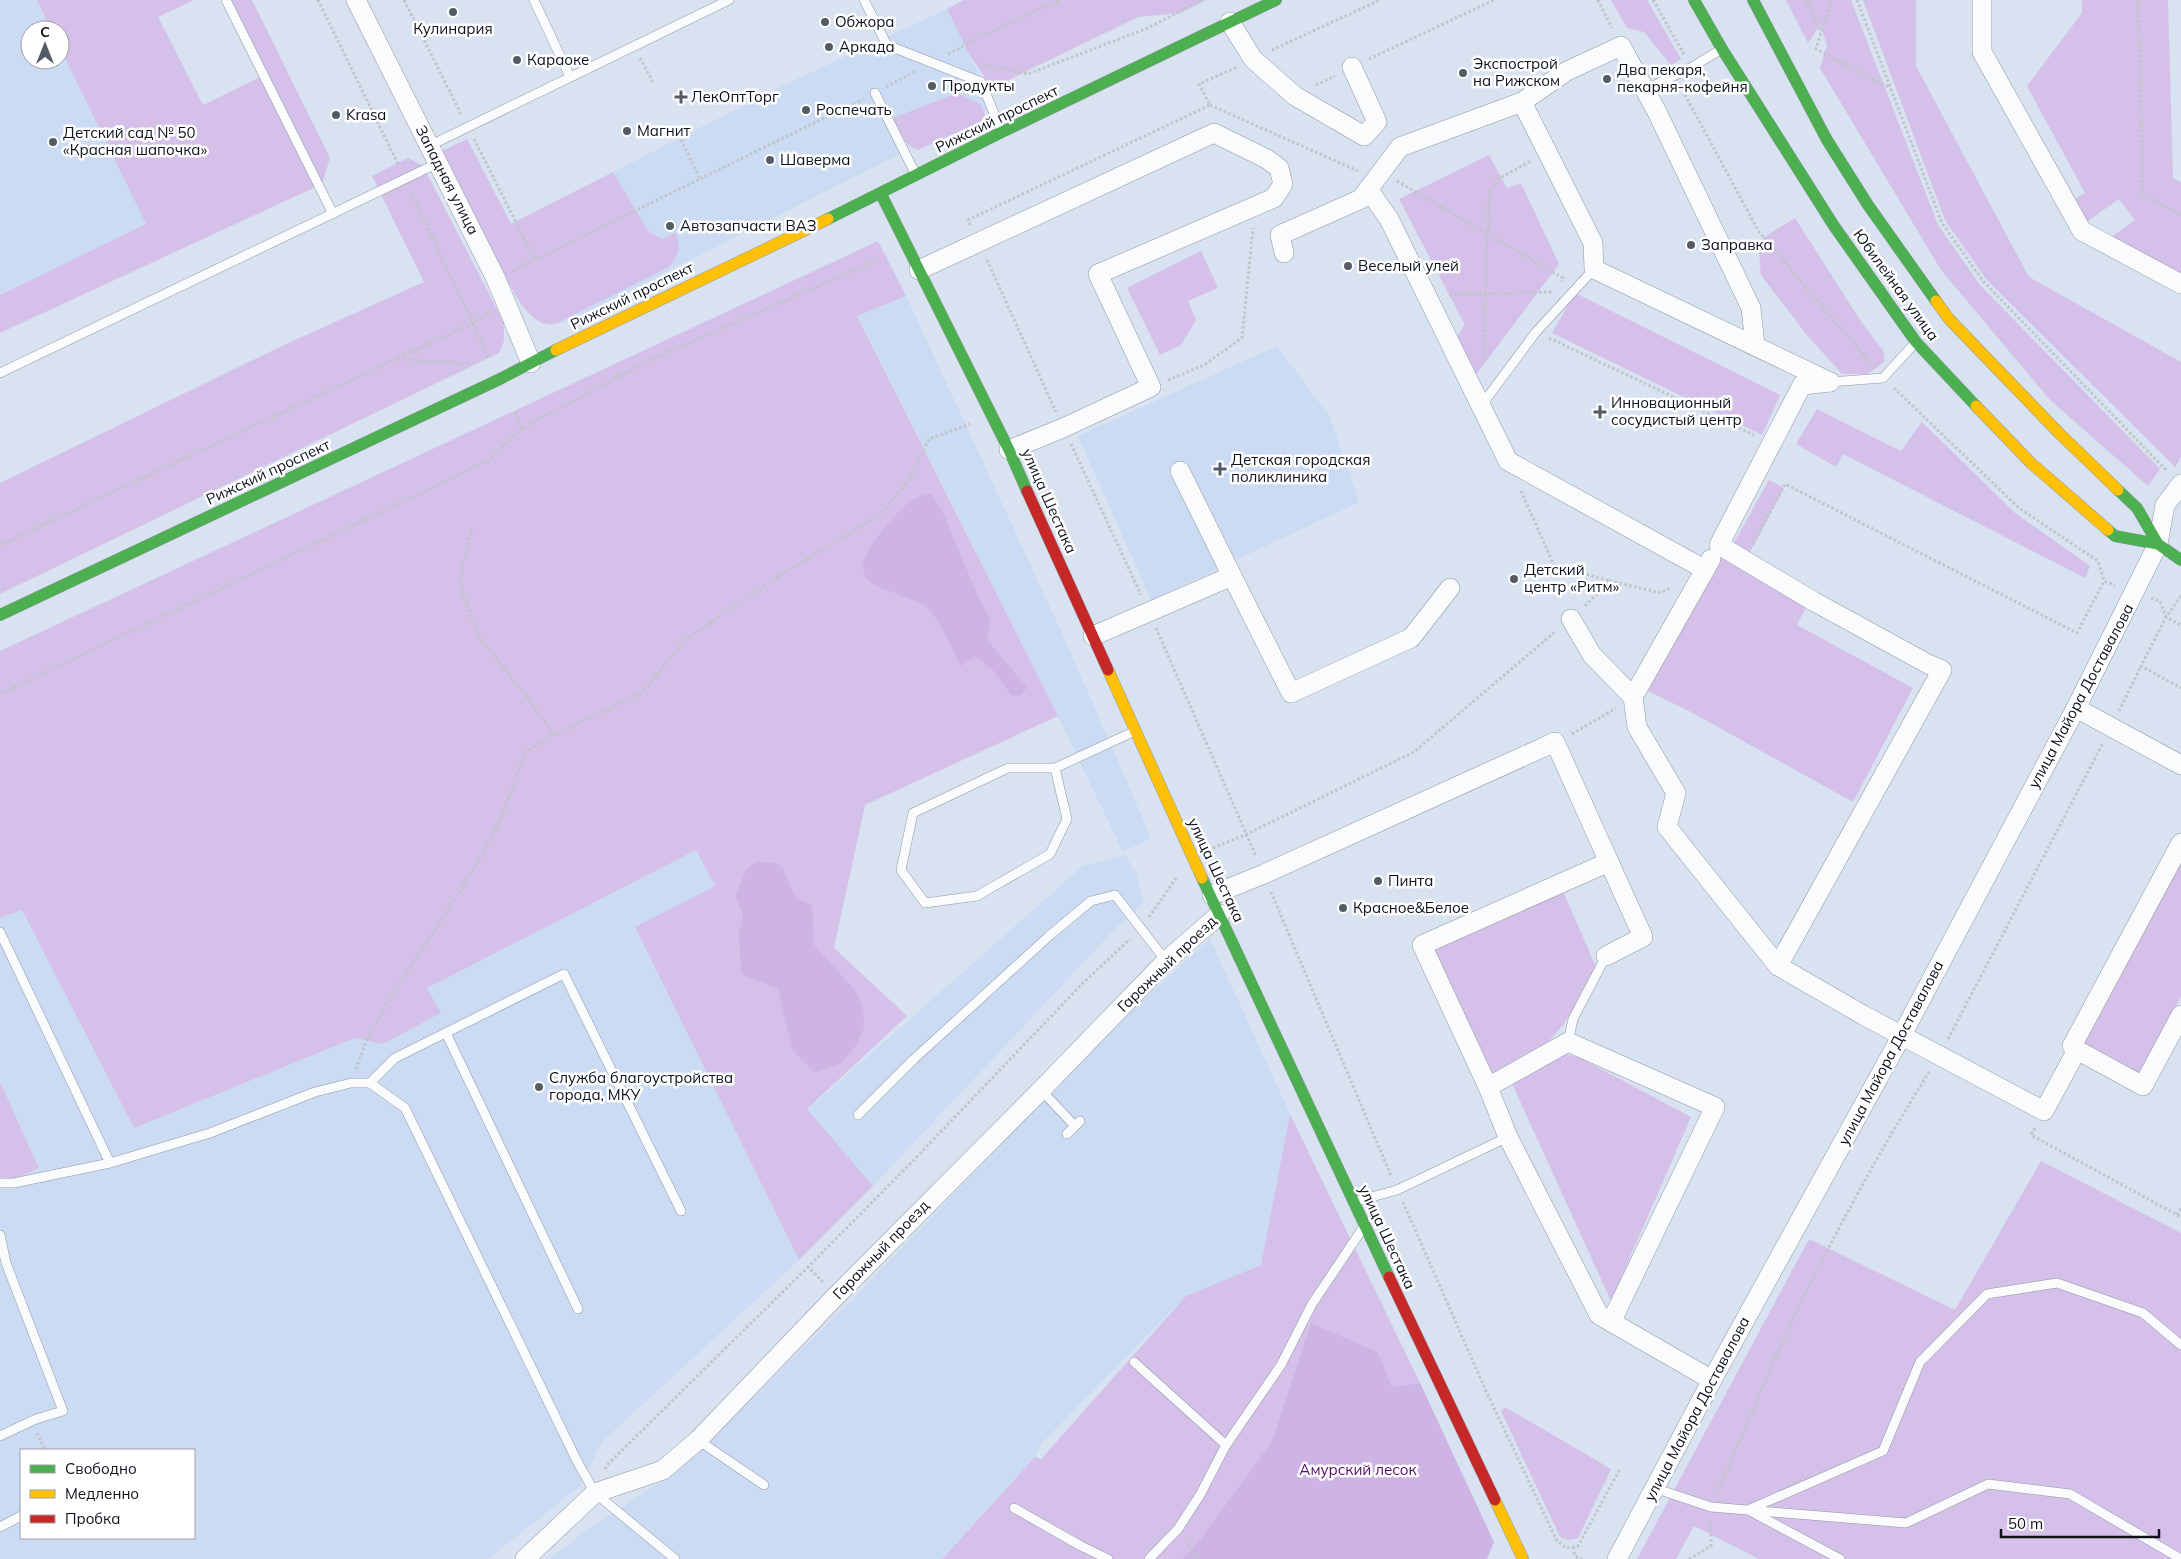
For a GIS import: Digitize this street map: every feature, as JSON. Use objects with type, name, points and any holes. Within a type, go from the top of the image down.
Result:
[{"type":"main road","name":"Рижский проспект","points":[[0,615],[531,363],[619,318],[881,194],[1002,132],[1276,0]]},
{"type":"main road","name":"Юбилейная улица","points":[[1694,0],[1722,49],[1834,226],[1916,342],[2031,463],[2115,536],[2158,544],[2181,560]]},
{"type":"main road","name":"Юбилейная улица","points":[[1753,0],[1827,140],[1868,205],[1949,319],[2059,433],[2137,508],[2158,544]]},
{"type":"main road","name":"улица Шестака","points":[[881,194],[1009,450],[1137,730],[1192,856],[1212,895],[1438,1381],[1524,1559]]},
{"type":"street","name":"Западная улица","points":[[356,0],[496,279],[531,363]]},
{"type":"street","points":[[1982,0],[1982,52],[2082,231],[2181,284]]},
{"type":"street","points":[[1230,22],[1252,59],[1295,96],[1364,136],[1377,122],[1352,67]]},
{"type":"street","points":[[1284,253],[1280,235],[1360,200],[1400,147],[1522,102],[1567,70],[1621,46],[1645,90],[1751,308],[1755,345]]},
{"type":"street","points":[[1522,102],[1593,243],[1594,269],[1830,382]]},
{"type":"street","points":[[919,270],[1214,133],[1267,159],[1279,168],[1283,184],[1274,198],[1098,274],[1151,387],[1063,428],[1009,450]]},
{"type":"street","points":[[1372,184],[1508,460],[1704,568]]},
{"type":"street","points":[[1633,697],[1704,568],[1719,546],[1802,385],[1830,382]]},
{"type":"street","points":[[1180,471],[1291,693],[1411,638],[1450,588]]},
{"type":"street","name":"улица Майора Доставалова","points":[[1617,1559],[1712,1380],[1902,1035],[2076,708],[2158,544],[2166,505],[2181,484]]},
{"type":"street","points":[[1719,546],[1821,606],[1942,670],[1778,966]]},
{"type":"street","points":[[1093,636],[1232,576]]},
{"type":"street","points":[[1571,619],[1592,654],[1633,697],[1637,727],[1676,793],[1667,827],[1778,966],[2044,1111],[2077,1050]]},
{"type":"street","points":[[2076,708],[2181,765]]},
{"type":"street","points":[[1212,895],[1264,874],[1556,742],[1643,937],[1606,956]]},
{"type":"street","points":[[2181,843],[2072,1046],[2144,1086],[2181,1015]]},
{"type":"street","points":[[1609,862],[1422,945],[1488,1087],[1508,1137],[1599,1315],[1712,1380]]},
{"type":"street","name":"Гаражный проезд","points":[[525,1559],[595,1493],[663,1470],[698,1440],[836,1296],[1166,961],[1220,914]]},
{"type":"street","points":[[1488,1087],[1568,1042],[1715,1107],[1611,1322]]},
{"type":"lane","points":[[226,0],[332,214]]},
{"type":"lane","points":[[534,0],[570,77]]},
{"type":"lane","points":[[429,146],[730,0]]},
{"type":"lane","points":[[864,0],[888,45],[981,82],[1002,132]]},
{"type":"lane","points":[[1645,90],[1692,67],[1722,49]]},
{"type":"lane","points":[[875,92],[916,176]]},
{"type":"lane","points":[[0,374],[438,163]]},
{"type":"lane","points":[[1480,406],[1536,332],[1594,269]]},
{"type":"lane","points":[[1830,382],[1883,378],[1916,342]]},
{"type":"lane","points":[[1055,768],[1067,819],[1050,854],[977,896],[925,903],[901,870],[913,812],[1008,768],[1055,768],[1137,730]]},
{"type":"lane","points":[[858,1115],[914,1058],[1049,936],[1091,901],[1115,895],[1166,961]]},
{"type":"lane","points":[[0,932],[110,1163]]},
{"type":"lane","points":[[1568,1042],[1573,1019],[1606,956]]},
{"type":"lane","points":[[370,1083],[395,1058],[564,974],[681,1211]]},
{"type":"lane","points":[[446,1033],[578,1309]]},
{"type":"lane","points":[[0,1183],[14,1183],[110,1163],[210,1133],[315,1092],[351,1083],[370,1083],[404,1108],[577,1461],[595,1493],[675,1559]]},
{"type":"lane","points":[[1041,1090],[1078,1123],[1067,1134]]},
{"type":"lane","points":[[1354,1202],[1397,1190],[1508,1137]]},
{"type":"lane","points":[[1149,1559],[1178,1529],[1200,1496],[1226,1445],[1281,1365],[1312,1304],[1366,1224]]},
{"type":"lane","points":[[0,1235],[6,1263],[63,1411],[36,1419],[0,1436]]},
{"type":"lane","points":[[1747,1510],[1882,1451],[1920,1362],[1987,1294],[2057,1283],[2142,1313],[2181,1345]]},
{"type":"lane","points":[[1134,1362],[1226,1445]]},
{"type":"lane","points":[[698,1440],[764,1485]]},
{"type":"lane","points":[[1654,1488],[1711,1507],[1906,1523],[1988,1484],[2070,1494],[2181,1559]]},
{"type":"lane","points":[[1014,1508],[1108,1559]]},
{"type":"lane","points":[[1747,1510],[1840,1559]]},
{"type":"lane","points":[[0,1527],[20,1517]]},
{"type":"path","points":[[318,0],[404,178],[471,324],[493,366]]},
{"type":"path","points":[[404,0],[535,260]]},
{"type":"path","points":[[952,59],[943,57],[988,33],[1060,0]]},
{"type":"path","points":[[971,62],[1028,74],[1148,28],[1202,0]]},
{"type":"path","points":[[1380,0],[1199,84],[1210,105],[1372,184],[1398,181],[1563,278],[1548,299]]},
{"type":"path","points":[[1295,96],[1494,0]]},
{"type":"path","points":[[1598,0],[1621,46]]},
{"type":"path","points":[[1653,0],[1692,67],[1685,95],[1759,232],[1883,378],[2019,508],[2098,561]]},
{"type":"path","points":[[1806,0],[1821,32]]},
{"type":"path","points":[[1831,0],[1816,49],[1889,87]]},
{"type":"path","points":[[1857,0],[1942,222],[1983,281],[2166,471]]},
{"type":"path","points":[[2138,0],[2143,195],[2181,215]]},
{"type":"path","points":[[634,46],[653,82]]},
{"type":"path","points":[[894,84],[932,62]]},
{"type":"path","points":[[496,279],[875,92]]},
{"type":"path","points":[[1210,105],[968,220],[1149,611],[1247,834],[1397,1190],[1486,1391],[1557,1540],[1566,1548],[1578,1546],[1620,1468]]},
{"type":"path","points":[[679,135],[700,179]]},
{"type":"path","points":[[1482,367],[1489,191],[1500,178],[1530,161],[1543,144]]},
{"type":"path","points":[[1151,387],[1204,365],[1242,338],[1256,206]]},
{"type":"path","points":[[0,694],[488,460],[522,428],[658,356],[880,259]]},
{"type":"path","points":[[1427,296],[1553,292]]},
{"type":"path","points":[[0,545],[471,324],[493,311]]},
{"type":"path","points":[[1536,332],[1772,443]]},
{"type":"path","points":[[396,359],[474,364]]},
{"type":"path","points":[[515,412],[522,428]]},
{"type":"path","points":[[351,1083],[370,1033],[424,944],[477,864],[503,814],[525,752],[554,735],[643,692],[685,640],[784,574],[881,514],[911,477],[930,438],[970,424],[974,433]]},
{"type":"path","points":[[1508,460],[1554,565],[1610,582],[1661,593],[1704,568]]},
{"type":"path","points":[[1744,560],[1785,484],[2077,632],[2104,581]]},
{"type":"path","points":[[472,528],[459,581],[478,636],[524,693],[554,735]]},
{"type":"path","points":[[595,1493],[608,1464],[912,1162],[1082,984],[1141,928],[1192,856],[1247,834],[1414,752],[1508,670],[1571,619],[1610,582]]},
{"type":"path","points":[[1689,1559],[1711,1546],[1711,1507],[1758,1398],[1815,1275],[1903,1113],[1940,1055],[2111,728],[2166,617],[2181,596]]},
{"type":"path","points":[[2141,666],[2181,688]]},
{"type":"path","points":[[1556,742],[1633,697]]},
{"type":"path","points":[[1174,868],[1178,876]]},
{"type":"path","points":[[2044,1111],[2031,1135],[2179,1216],[2181,1208]]},
{"type":"path","points":[[808,1266],[836,1296]]},
{"type":"path","points":[[1178,1529],[1197,1559]]},
{"type":"path","points":[[1573,1547],[1575,1556],[1582,1559]]},
{"type":"shaded area","name":"Детский сад № 50 «Красная шапочка»","points":[[0,0],[37,0],[46,20],[20,20],[20,70],[70,70],[70,68],[146,224],[0,295]]},
{"type":"shaded area","points":[[37,0],[194,0],[158,17],[203,105],[264,75],[226,0],[252,0],[330,158],[322,184],[0,333],[0,295],[146,224],[70,68],[70,20],[46,20]]},
{"type":"shaded area","points":[[964,0],[1206,0],[1180,13],[1138,17],[992,88],[969,54],[947,9]]},
{"type":"shaded area","points":[[1611,0],[1647,0],[1681,59],[1671,65],[1644,32],[1627,28]]},
{"type":"shaded area","points":[[1786,0],[1851,0],[1938,225],[1980,285],[2160,469],[2148,486],[2050,400],[1941,270],[1820,68],[1827,45],[1820,25],[1808,43]]},
{"type":"shaded area","points":[[1863,0],[1916,0],[1916,66],[2029,277],[2181,362],[2181,457],[2175,467],[1986,279],[1945,220]]},
{"type":"shaded area","points":[[2082,0],[2168,0],[2173,178],[2181,182],[2181,279],[2107,240],[2135,220],[2119,199],[2085,223],[2072,201],[2085,193],[2027,86],[2082,13]]},
{"type":"shaded area","points":[[947,9],[995,106],[563,324],[511,224],[786,84]]},
{"type":"shaded area","points":[[957,93],[981,104],[985,115],[980,122],[918,150],[907,144],[893,118]]},
{"type":"shaded area","points":[[467,139],[511,224],[613,172],[648,231],[662,239],[676,233],[679,247],[675,259],[669,267],[556,324],[545,324],[536,320],[521,304],[433,155]]},
{"type":"shaded area","points":[[1489,155],[1507,188],[1521,183],[1559,264],[1475,376],[1454,340],[1465,325],[1399,199]]},
{"type":"shaded area","points":[[408,158],[423,166],[504,323],[504,341],[499,353],[0,594],[0,483],[284,345],[424,282],[372,176]]},
{"type":"shaded area","points":[[1795,218],[1862,323],[1884,352],[1884,362],[1868,374],[1842,374],[1806,334],[1761,275],[1758,241]]},
{"type":"shaded area","points":[[878,241],[906,296],[857,316],[1058,716],[865,805],[834,948],[907,1016],[807,1109],[873,1186],[799,1260],[635,927],[715,886],[696,850],[427,988],[441,1013],[383,1044],[355,1038],[134,1128],[22,910],[0,918],[0,651]]},
{"type":"shaded area","points":[[1201,251],[1218,288],[1188,301],[1196,320],[1181,345],[1160,355],[1127,288]]},
{"type":"shaded area","points":[[1575,293],[1780,395],[1762,435],[1552,333]]},
{"type":"shaded area","points":[[906,296],[1067,644],[1151,838],[1123,852],[1058,716],[857,315]]},
{"type":"shaded area","name":"Детская городская поликлиника","points":[[1277,346],[1330,417],[1359,502],[1151,600],[1078,436]]},
{"type":"shaded area","points":[[1817,409],[1901,451],[1922,422],[2015,513],[2090,566],[2085,578],[1843,454],[1836,467],[1796,444]]},
{"type":"shaded area","points":[[1769,480],[1784,488],[1750,552],[1734,543]]},
{"type":"shaded area","points":[[1722,557],[1808,603],[1797,625],[1913,688],[1853,802],[1689,711],[1648,691]]},
{"type":"shaded area","points":[[696,850],[715,886],[635,927],[799,1260],[602,1442],[579,1487],[488,1559],[0,1559],[0,1177],[15,1179],[39,1167],[0,1082],[0,918],[22,910],[134,1128],[355,1038],[383,1044],[441,1013],[426,988]]},
{"type":"shaded area","points":[[2181,854],[2181,996],[2140,1076],[2080,1043]]},
{"type":"shaded area","points":[[1125,855],[1137,874],[1143,904],[1118,926],[873,1186],[807,1110],[1083,866]]},
{"type":"shaded area","points":[[1562,889],[1597,969],[1564,1024],[1548,1042],[1489,1075],[1429,947]]},
{"type":"shaded area","points":[[1210,939],[1290,1114],[1261,1265],[1186,1296],[1043,1442],[1035,1457],[941,1559],[549,1559],[591,1527],[670,1476],[719,1431],[851,1301],[1123,1018]]},
{"type":"shaded area","points":[[1559,1053],[1580,1058],[1691,1117],[1611,1301],[1509,1077]]},
{"type":"shaded area","points":[[0,1082],[39,1168],[14,1179],[0,1177]]},
{"type":"shaded area","points":[[1290,1114],[1420,1383],[1392,1387],[1378,1352],[1311,1324],[1272,1441],[1198,1542],[1182,1559],[942,1559],[1035,1457],[1041,1459],[1186,1296],[1261,1265]]},
{"type":"shaded area","points":[[2041,1161],[2181,1233],[2181,1559],[1759,1559],[1694,1526],[1676,1559],[1637,1559],[1809,1239],[1955,1310]]},
{"type":"shaded area","points":[[1505,1407],[1611,1469],[1578,1538],[1568,1540],[1560,1537],[1501,1411]]},
{"type":"green space","points":[[931,494],[942,510],[977,594],[991,621],[987,640],[1027,687],[1021,695],[1011,695],[993,670],[975,656],[961,666],[939,624],[929,610],[915,601],[876,586],[866,578],[863,571],[866,555],[881,532],[895,515],[911,501]]},
{"type":"green space","points":[[756,862],[768,862],[780,866],[795,895],[812,906],[814,945],[855,990],[863,1008],[864,1028],[855,1047],[841,1063],[815,1073],[793,1051],[778,989],[741,974],[739,934],[743,915],[735,896],[747,868]]},
{"type":"green space","name":"Амурский лесок","points":[[1311,1323],[1378,1352],[1392,1387],[1420,1383],[1494,1542],[1487,1559],[1182,1559],[1198,1542],[1272,1441]]},
{"type":"traffic: fast","points":[[828,219],[1002,132],[1276,0]]},
{"type":"traffic: fast","points":[[1694,0],[1722,49],[1834,226],[1916,342],[1976,406]]},
{"type":"traffic: fast","points":[[1753,0],[1827,140],[1868,205],[1936,301]]},
{"type":"traffic: fast","points":[[881,194],[1009,450],[1027,491]]},
{"type":"traffic: fast","points":[[0,615],[500,379],[556,350]]},
{"type":"traffic: fast","points":[[2118,490],[2137,508],[2158,544]]},
{"type":"traffic: fast","points":[[2108,530],[2115,536],[2158,544],[2181,560]]},
{"type":"traffic: fast","points":[[1202,878],[1389,1277]]},
{"type":"traffic: slow","points":[[556,350],[828,219]]},
{"type":"traffic: slow","points":[[1936,301],[1949,319],[2059,433],[2118,490]]},
{"type":"traffic: slow","points":[[1976,406],[2031,463],[2108,530]]},
{"type":"traffic: slow","points":[[1108,670],[1202,878]]},
{"type":"traffic: slow","points":[[1495,1500],[1523,1559]]},
{"type":"traffic: jam","points":[[1027,491],[1108,670]]},
{"type":"traffic: jam","points":[[1389,1277],[1495,1500]]},
{"type":"place","name":"Кулинария","points":[[453,12]]},
{"type":"place","name":"Обжора","points":[[825,22]]},
{"type":"place","name":"Аркада","points":[[829,47]]},
{"type":"place","name":"Караоке","points":[[517,60]]},
{"type":"place","name":"Экспострой на Рижском","points":[[1463,73]]},
{"type":"place","name":"Два пекаря, пекарня-кофейня","points":[[1607,79]]},
{"type":"place","name":"Продукты","points":[[932,86]]},
{"type":"place","name":"ЛекОптТорг","points":[[681,97]]},
{"type":"place","name":"Роспечать","points":[[806,110]]},
{"type":"place","name":"Krasa","points":[[336,115]]},
{"type":"place","name":"Магнит","points":[[627,131]]},
{"type":"place","name":"Детский сад № 50 «Красная шапочка»","points":[[53,142]]},
{"type":"place","name":"Шаверма","points":[[770,160]]},
{"type":"place","name":"Автозапчасти ВАЗ","points":[[670,226]]},
{"type":"place","name":"Заправка","points":[[1691,245]]},
{"type":"place","name":"Веселый улей","points":[[1348,266]]},
{"type":"place","name":"Инновационный сосудистый центр","points":[[1600,412]]},
{"type":"place","name":"Детская городская поликлиника","points":[[1220,469]]},
{"type":"place","name":"Детский центр «Ритм»","points":[[1514,579]]},
{"type":"place","name":"Пинта","points":[[1378,881]]},
{"type":"place","name":"Красное&Белое","points":[[1343,908]]},
{"type":"place","name":"Служба благоустройства города, МКУ","points":[[539,1087]]}]
